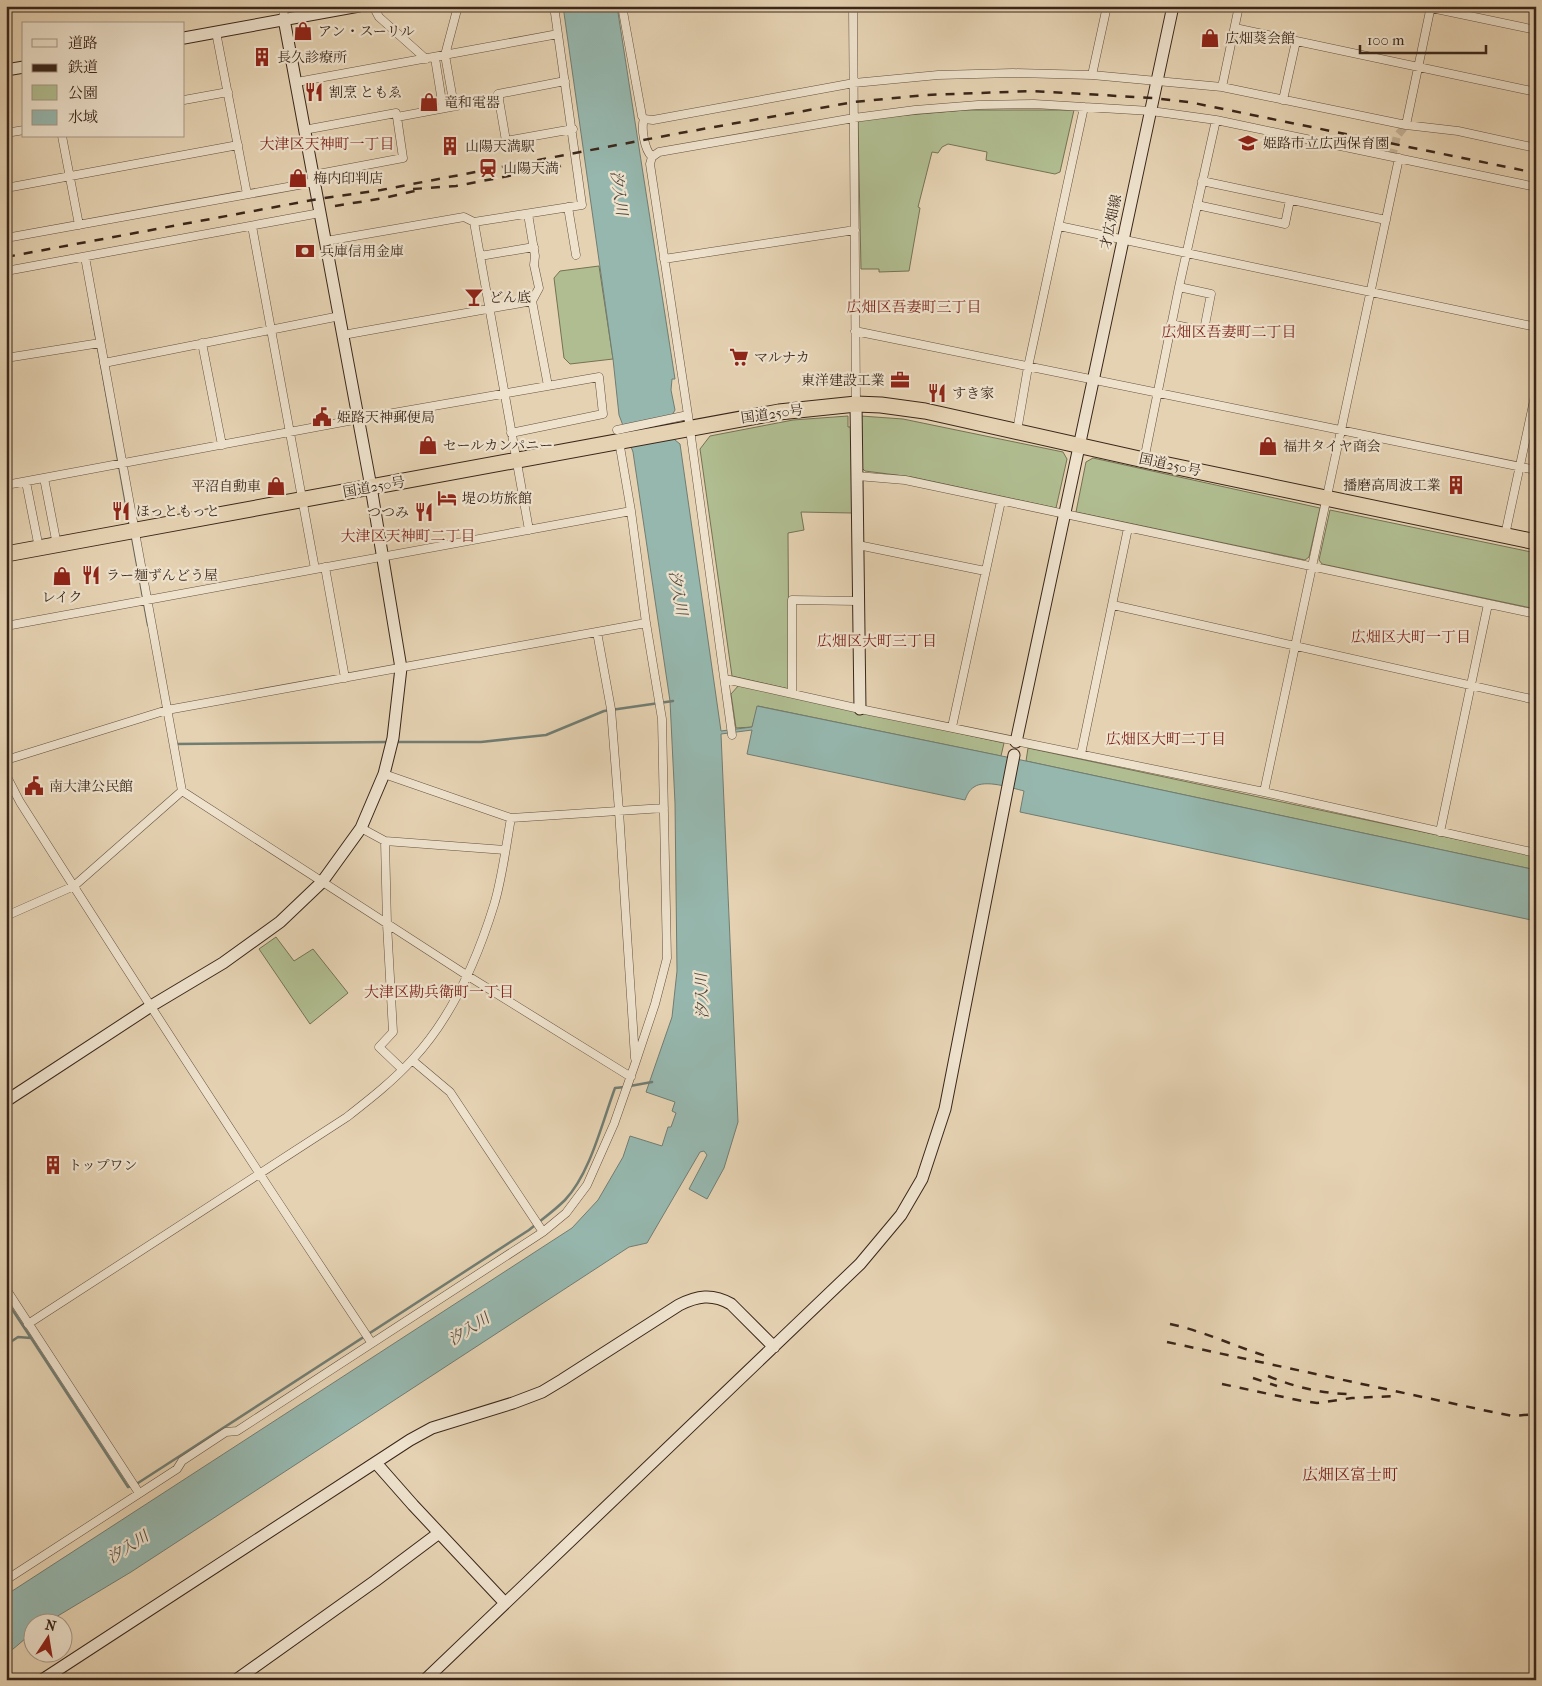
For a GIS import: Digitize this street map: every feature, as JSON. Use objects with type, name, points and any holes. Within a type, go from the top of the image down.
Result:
[{"type":"highway","name":"国道250号","points":[[6,554],[516,461],[618,436],[689,422],[856,404],[881,405],[925,411],[1080,444],[1144,460],[1536,542]]},
{"type":"street","points":[[6,1101],[151,1006],[223,963],[280,922],[322,882],[361,828],[384,774],[393,738],[401,668],[359,419],[304,130],[283,6]]},
{"type":"street","points":[[185,38],[359,6]]},
{"type":"street","points":[[373,6],[379,17],[426,59]]},
{"type":"street","points":[[454,106],[445,55],[458,6]]},
{"type":"street","points":[[326,241],[464,216],[474,222],[582,204],[573,129],[554,6]]},
{"type":"street","points":[[622,6],[644,119],[642,124],[645,140],[648,153],[652,156]]},
{"type":"street","points":[[853,6],[858,476],[857,601],[860,709]]},
{"type":"street","points":[[1092,75],[1107,6]]},
{"type":"street","name":"才広畑線","points":[[1016,742],[1173,6]]},
{"type":"street","points":[[1222,87],[1240,6]]},
{"type":"street","points":[[1422,6],[1536,30]]},
{"type":"street","points":[[1406,125],[1431,7]]},
{"type":"street","points":[[1235,28],[1536,92]]},
{"type":"street","points":[[216,32],[247,194]]},
{"type":"street","points":[[297,82],[558,34]]},
{"type":"street","points":[[1284,100],[1296,41]]},
{"type":"street","points":[[435,58],[443,108]]},
{"type":"street","points":[[6,70],[22,67]]},
{"type":"street","points":[[644,119],[653,120],[854,83],[938,75],[1013,73],[1092,75],[1222,87],[1406,125],[1458,131],[1536,148]]},
{"type":"street","points":[[565,82],[498,94],[506,141],[573,129]]},
{"type":"street","points":[[185,100],[228,92]]},
{"type":"street","points":[[397,117],[499,98]]},
{"type":"street","points":[[732,732],[689,422],[650,164],[652,156],[659,152],[854,118],[915,110],[978,105],[1034,104],[1151,111],[1216,120],[1536,187]]},
{"type":"street","points":[[1016,431],[1084,107]]},
{"type":"street","points":[[6,238],[247,194],[403,158],[396,113],[304,130]]},
{"type":"street","points":[[1144,460],[1186,253],[1216,120]]},
{"type":"street","points":[[6,133],[22,130]]},
{"type":"street","points":[[62,138],[80,225]]},
{"type":"street","points":[[6,188],[238,145]]},
{"type":"street","points":[[1264,792],[1399,158]]},
{"type":"street","points":[[1202,181],[1386,220]]},
{"type":"street","points":[[1197,206],[1285,224],[1290,200]]},
{"type":"street","points":[[568,207],[576,255]]},
{"type":"street","points":[[6,271],[320,213]]},
{"type":"street","points":[[528,214],[534,247],[534,265],[539,288],[532,300],[548,386]]},
{"type":"street","points":[[474,222],[529,530]]},
{"type":"street","points":[[252,226],[315,569]]},
{"type":"street","points":[[1059,226],[1536,327]]},
{"type":"street","points":[[664,259],[855,230]]},
{"type":"street","points":[[480,256],[534,247]]},
{"type":"street","points":[[85,257],[182,791],[630,1078]]},
{"type":"street","points":[[1179,287],[1211,294],[1204,330]]},
{"type":"street","points":[[343,335],[532,300]]},
{"type":"street","points":[[104,363],[340,316]]},
{"type":"street","points":[[1171,324],[1222,335]]},
{"type":"street","points":[[855,331],[1536,470]]},
{"type":"street","points":[[6,358],[100,343]]},
{"type":"street","points":[[202,343],[222,445]]},
{"type":"street","points":[[6,485],[359,419],[599,378],[603,414],[511,433]]},
{"type":"street","points":[[1504,536],[1536,391]]},
{"type":"street","points":[[6,1580],[177,1469],[182,1461],[226,1432],[238,1431],[371,1342],[543,1232],[566,1213],[587,1185],[614,1124],[655,1004],[667,958],[662,719],[618,436]]},
{"type":"street","points":[[858,476],[905,480],[1536,614]]},
{"type":"street","points":[[44,478],[57,545]]},
{"type":"street","points":[[26,482],[39,548]]},
{"type":"street","points":[[952,727],[1001,501]]},
{"type":"street","points":[[6,626],[631,511]]},
{"type":"street","points":[[1081,754],[1128,528]]},
{"type":"street","points":[[858,545],[985,571]]},
{"type":"street","points":[[325,567],[345,678]]},
{"type":"street","points":[[792,693],[792,600],[857,601]]},
{"type":"street","points":[[1440,832],[1488,604]]},
{"type":"street","points":[[1112,605],[1536,700]]},
{"type":"street","points":[[6,760],[167,710],[646,623]]},
{"type":"street","points":[[597,632],[610,709],[619,810],[635,1064]]},
{"type":"street","points":[[724,679],[1016,742],[1264,792],[1536,853]]},
{"type":"street","points":[[425,1680],[860,1264],[901,1215],[922,1179],[945,1109],[1016,742]]},
{"type":"street","points":[[384,774],[511,818],[664,808]]},
{"type":"street","points":[[6,775],[20,802],[259,1174],[371,1342]]},
{"type":"street","points":[[6,916],[74,886],[182,791]]},
{"type":"street","points":[[28,1324],[347,1117],[377,1093],[412,1060],[440,1025],[468,976],[495,904],[511,818]]},
{"type":"street","points":[[361,828],[385,841],[505,850]]},
{"type":"street","points":[[385,841],[393,1032],[379,1047],[402,1068]]},
{"type":"street","points":[[412,1060],[450,1092],[543,1232]]},
{"type":"street","points":[[6,1289],[139,1493]]},
{"type":"street","points":[[42,1680],[410,1440],[432,1428],[542,1392],[693,1298],[706,1296],[724,1300],[731,1304],[774,1347]]},
{"type":"street","points":[[376,1463],[505,1603]]},
{"type":"street","points":[[236,1680],[375,1582],[439,1533]]},
{"type":"green space","points":[[966,110],[1074,110],[1060,172],[1055,174],[986,160],[987,152],[948,144],[942,147],[938,153],[932,152],[918,207],[920,208],[909,271],[879,272],[879,269],[861,269],[858,123],[862,119]]},
{"type":"green space","points":[[599,266],[613,359],[570,364],[564,358],[554,278],[560,271]]},
{"type":"green space","points":[[848,416],[848,427],[852,427],[852,513],[801,512],[804,530],[788,533],[789,689],[732,676],[700,449],[710,436],[793,420]]},
{"type":"green space","points":[[861,416],[903,419],[1063,452],[1067,459],[1056,508],[912,477],[865,471],[862,468]]},
{"type":"green space","points":[[1093,458],[1320,508],[1309,557],[1305,560],[1076,512],[1086,462]]},
{"type":"green space","points":[[1330,510],[1536,553],[1536,609],[1322,564],[1319,560]]},
{"type":"green space","points":[[739,685],[1004,743],[1001,756],[758,706],[752,727],[736,728],[731,694]]},
{"type":"green space","points":[[1028,748],[1536,856],[1536,870],[1026,761]]},
{"type":"green space","points":[[276,937],[294,961],[313,949],[348,993],[310,1024],[259,949]]},
{"type":"water","name":"汐入川","points":[[563,6],[617,6],[675,379],[672,379],[671,390],[675,410],[670,419],[675,440],[680,444],[721,731],[752,727],[757,706],[1026,761],[1536,870],[1536,921],[1020,812],[1024,791],[1006,786],[979,785],[967,794],[965,800],[747,754],[752,730],[721,734],[738,1122],[724,1168],[707,1199],[689,1189],[707,1155],[704,1151],[700,1152],[647,1243],[629,1247],[131,1572],[61,1614],[22,1614],[22,1641],[6,1655],[6,1595],[572,1228],[598,1200],[623,1157],[630,1136],[662,1146],[668,1127],[671,1127],[676,1113],[672,1111],[675,1102],[646,1092],[672,1017],[677,971],[675,803],[670,701],[633,452],[619,415],[613,359]]},
{"type":"waterway","points":[[91,308],[130,527]]},
{"type":"waterway","points":[[132,537],[148,625]]},
{"type":"waterway","points":[[395,742],[481,742],[546,735],[604,711],[673,701]]},
{"type":"waterway","points":[[175,744],[389,742]]},
{"type":"waterway","points":[[630,1086],[652,1082]]},
{"type":"waterway","points":[[6,1345],[18,1337],[31,1338],[128,1487],[138,1483],[529,1230],[552,1212],[565,1200],[582,1176],[615,1088],[625,1087]]},
{"type":"waterway","points":[[6,1300],[31,1338]]},
{"type":"tunnel","points":[[1392,157],[1397,136],[1406,125]]},
{"type":"railway","points":[[6,257],[318,199],[381,190],[854,102],[925,95],[1032,91],[1189,102],[1536,173]]},
{"type":"railway","points":[[413,189],[456,186],[561,166]]},
{"type":"railway","points":[[335,206],[419,190]]},
{"type":"railway","points":[[1170,1324],[1266,1356]]},
{"type":"railway","points":[[1167,1342],[1513,1416],[1536,1414]]},
{"type":"railway","points":[[1268,1376],[1307,1389],[1348,1394]]},
{"type":"railway","points":[[1253,1378],[1277,1386]]},
{"type":"railway","points":[[1222,1384],[1317,1403],[1352,1398],[1397,1396]]},
{"type":"place","name":"アン・スーリル","points":[[303,31]]},
{"type":"place","name":"広畑葵会館","points":[[1210,38]]},
{"type":"place","name":"長久診療所","points":[[262,57]]},
{"type":"place","name":"割烹 ともゑ","points":[[314,92]]},
{"type":"place","name":"竜和電器","points":[[429,102]]},
{"type":"place","name":"姫路市立広西保育園","points":[[1248,143]]},
{"type":"place","name":"山陽天満駅","points":[[450,146]]},
{"type":"place","name":"山陽天満","points":[[488,168]]},
{"type":"place","name":"梅内印判店","points":[[298,178]]},
{"type":"place","name":"兵庫信用金庫","points":[[305,251]]},
{"type":"place","name":"どん底","points":[[474,297]]},
{"type":"place","name":"マルナカ","points":[[739,357]]},
{"type":"place","name":"東洋建設工業","points":[[900,380]]},
{"type":"place","name":"すき家","points":[[937,393]]},
{"type":"place","name":"姫路天神郵便局","points":[[322,417]]},
{"type":"place","name":"セールカンパニー","points":[[428,445]]},
{"type":"place","name":"福井タイヤ商会","points":[[1268,446]]},
{"type":"place","name":"播磨高周波工業","points":[[1456,485]]},
{"type":"place","name":"平沼自動車","points":[[276,486]]},
{"type":"place","name":"堤の坊旅館","points":[[447,498]]},
{"type":"place","name":"ほっともっと","points":[[121,511]]},
{"type":"place","name":"つつみ","points":[[424,512]]},
{"type":"place","name":"ラー麺ずんどう屋","points":[[91,575]]},
{"type":"place","name":"レイク","points":[[62,576]]},
{"type":"place","name":"南大津公民館","points":[[34,786]]},
{"type":"place","name":"トップワン","points":[[53,1165]]},
{"type":"district","name":"大津区天神町一丁目","points":[[327,144]]},
{"type":"district","name":"広畑区吾妻町三丁目","points":[[914,307]]},
{"type":"district","name":"広畑区吾妻町二丁目","points":[[1229,332]]},
{"type":"district","name":"大津区天神町二丁目","points":[[408,536]]},
{"type":"district","name":"広畑区大町一丁目","points":[[1411,637]]},
{"type":"district","name":"広畑区大町三丁目","points":[[877,641]]},
{"type":"district","name":"広畑区大町二丁目","points":[[1166,739]]},
{"type":"district","name":"大津区勘兵衛町一丁目","points":[[439,992]]},
{"type":"district","name":"広畑区富士町","points":[[1350,1474]]}]
